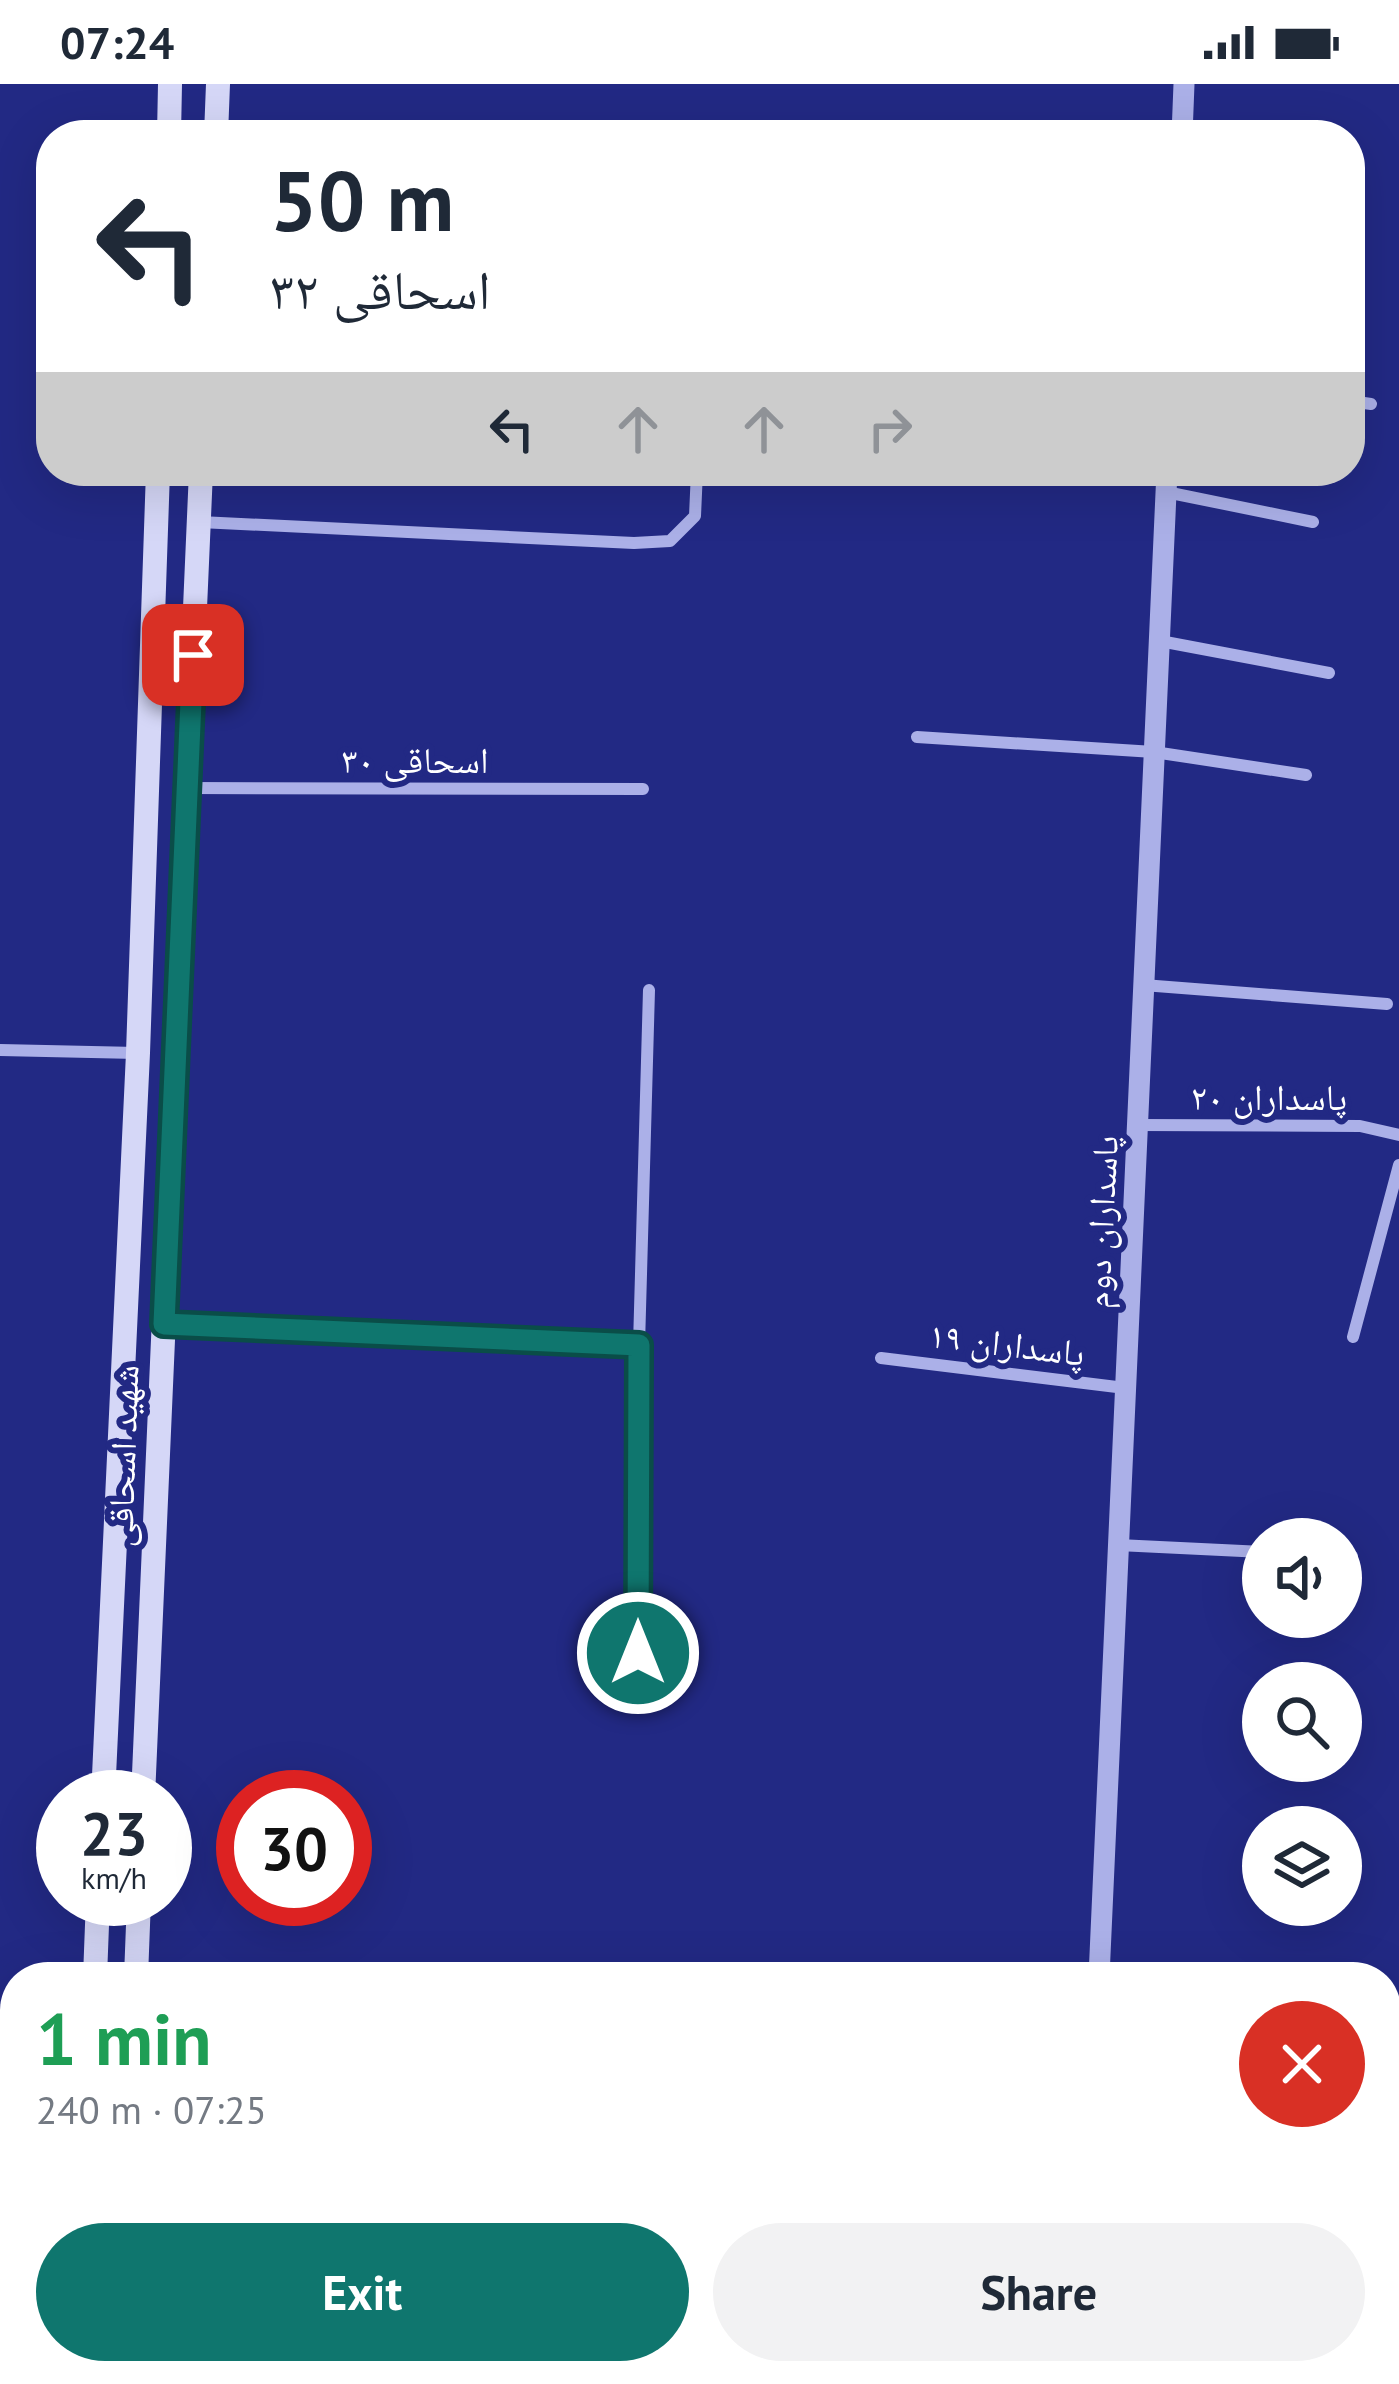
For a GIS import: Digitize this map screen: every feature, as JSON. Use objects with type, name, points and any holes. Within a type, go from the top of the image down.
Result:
[{"type":"main road","points":[[169,120],[170,84]]},
{"type":"main road","points":[[217,120],[218,84]]},
{"type":"main road","name":"شهید اسحاقی","points":[[104,1770],[138,1053],[157,486]]},
{"type":"main road","name":"شهید اسحاقی","points":[[144,1770],[200,486]]},
{"type":"main road","points":[[96,1962],[97,1926]]},
{"type":"main road","points":[[137,1962],[138,1926]]},
{"type":"street","points":[[1183,120],[1184,84]]},
{"type":"street","points":[[1365,403],[1372,404]]},
{"type":"street","points":[[199,522],[670,541],[694,516],[696,486]]},
{"type":"street","name":"پاسداران دوم","points":[[1100,1962],[1166,486]]},
{"type":"street","points":[[1184,486],[1313,522]]},
{"type":"street","points":[[1160,641],[1329,673]]},
{"type":"street","points":[[917,737],[1154,752],[1306,775]]},
{"type":"street","name":"اسحاقی ۳۰","points":[[187,788],[643,790]]},
{"type":"street","points":[[1144,985],[1387,1004]]},
{"type":"street","points":[[637,1697],[639,1345],[649,990]]},
{"type":"street","points":[[0,1050],[138,1053]]},
{"type":"street","name":"پاسداران ۲۰","points":[[1138,1125],[1360,1126],[1399,1135]]},
{"type":"street","points":[[1353,1337],[1399,1165]]},
{"type":"street","points":[[164,1324],[639,1345]]},
{"type":"street","name":"پاسداران ۱۹","points":[[881,1358],[1126,1388]]},
{"type":"street","points":[[1118,1545],[1242,1551]]},
{"type":"route","points":[[193,655],[164,1324],[639,1345],[638,1653]]}]
